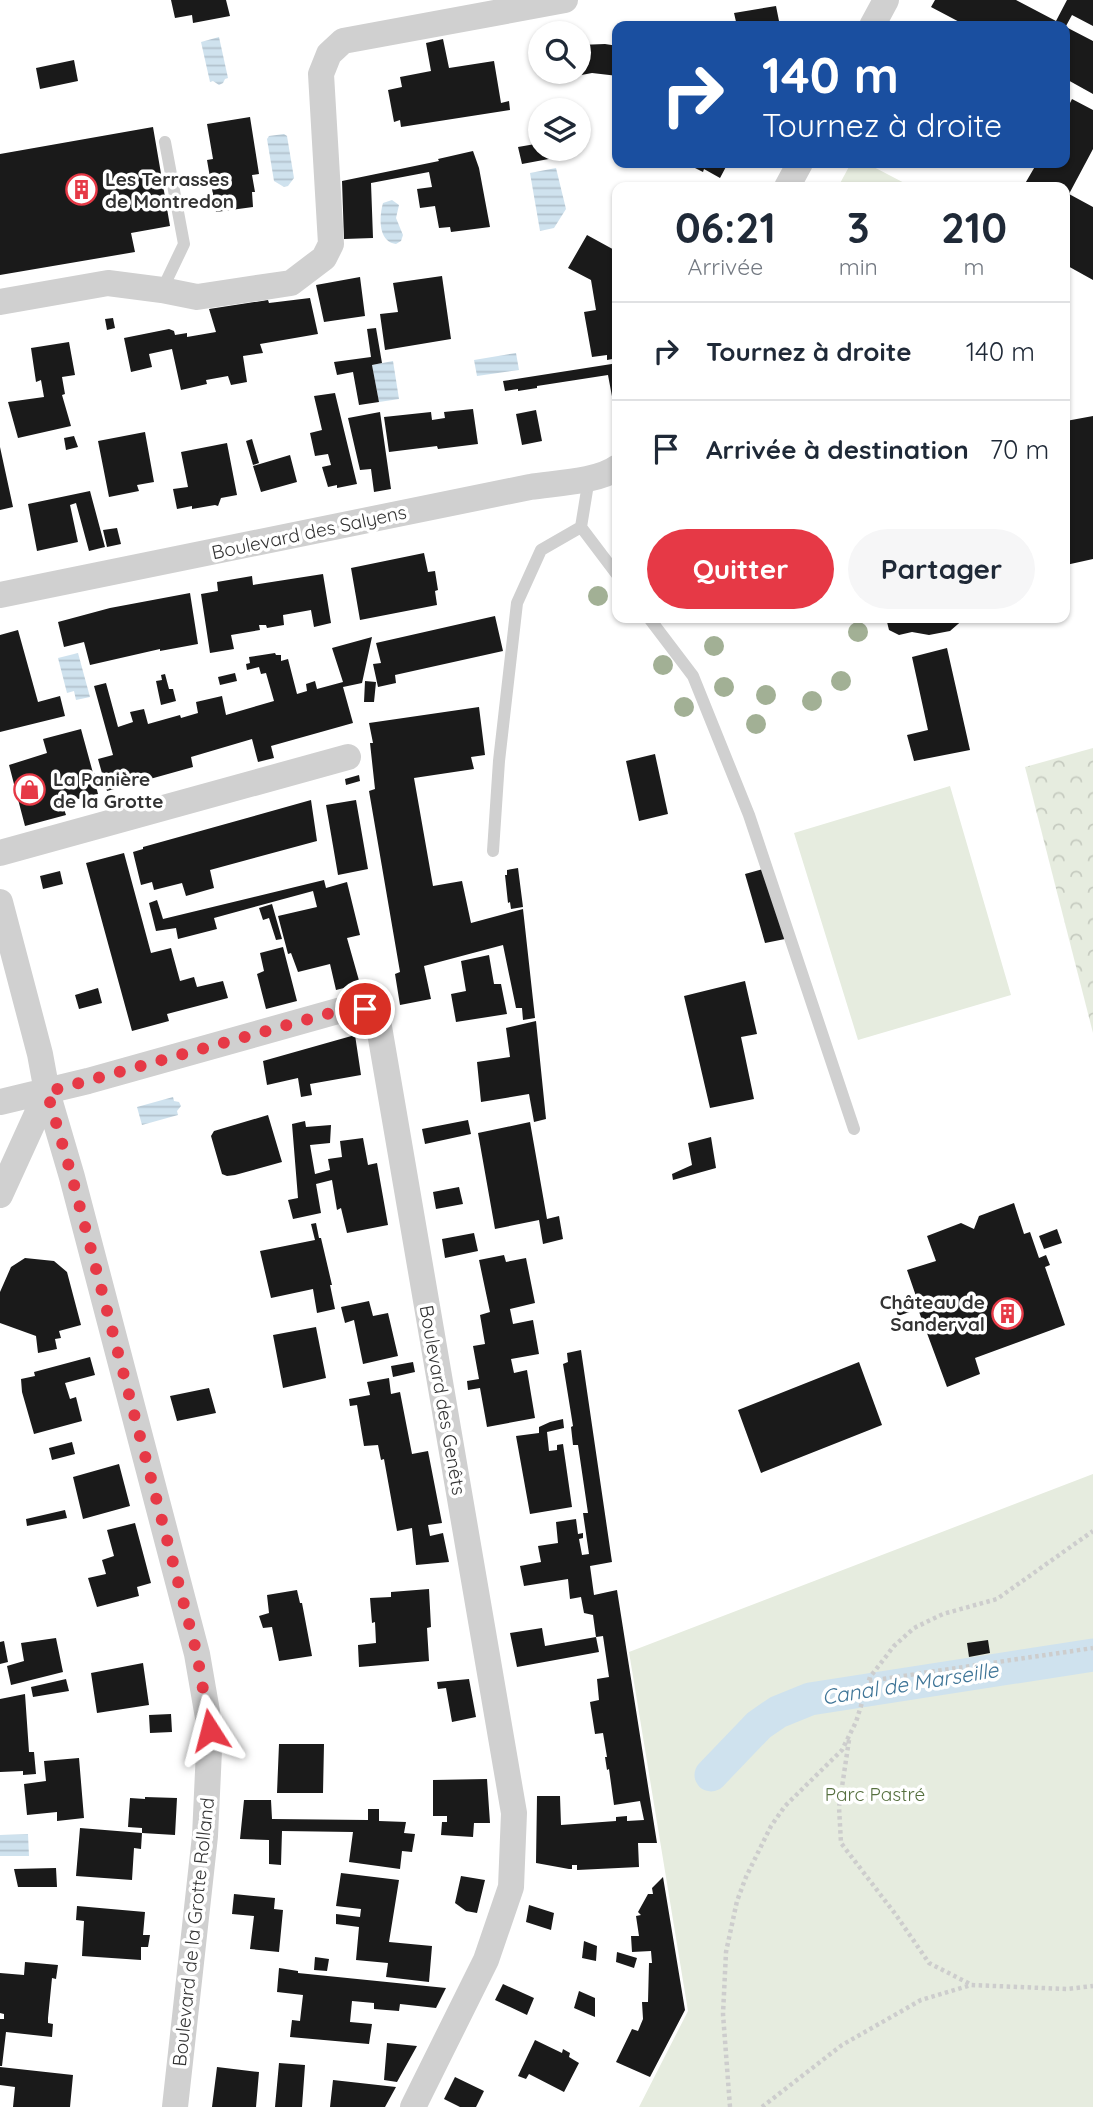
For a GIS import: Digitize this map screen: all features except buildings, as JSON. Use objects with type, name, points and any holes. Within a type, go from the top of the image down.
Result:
[{"type":"street","points":[[0,302],[108,283],[197,298],[291,283],[324,258],[331,244],[321,74],[329,54],[342,41],[565,0]]},
{"type":"street","points":[[875,21],[886,0]]},
{"type":"street","name":"Boulevard des Salyens","points":[[0,595],[612,471]]},
{"type":"street","points":[[0,853],[348,757]]},
{"type":"street","name":"Boulevard de la Grotte Rolland","points":[[0,902],[40,1054],[47,1092],[72,1177],[197,1654],[210,1730],[205,1836],[175,2107]]},
{"type":"street","name":"Boulevard des Genêts","points":[[47,1092],[345,1009],[365,1009],[377,1015],[514,1813],[510,1887],[486,1960],[413,2107]]},
{"type":"street","points":[[0,1102],[47,1092]]},
{"type":"street","points":[[0,1195],[47,1092]]},
{"type":"lane","points":[[162,290],[184,244],[165,142]]},
{"type":"lane","points":[[589,478],[581,527],[612,568]]},
{"type":"lane","points":[[493,851],[499,761],[517,603],[541,550],[581,527]]},
{"type":"lane","points":[[653,623],[694,676],[749,816],[853,1129]]},
{"type":"path","points":[[730,2107],[723,2014],[726,1952],[737,1901],[771,1826],[785,1806],[842,1750],[856,1722],[868,1682],[894,1646],[914,1628],[943,1614],[997,1599],[1093,1531]]},
{"type":"path","points":[[868,1682],[1093,1648]]},
{"type":"path","points":[[850,1733],[839,1807],[841,1843],[929,1963],[971,1985]]},
{"type":"path","points":[[762,2107],[842,2045],[922,2000],[971,1985],[1067,1989],[1093,1986]]},
{"type":"green space","points":[[848,168],[876,168],[902,182],[841,182]]},
{"type":"green space","points":[[1093,748],[1093,1033],[1025,767]]},
{"type":"green space","points":[[950,786],[1011,995],[858,1040],[794,833]]},
{"type":"green space","name":"Parc Pastré","points":[[1093,1474],[1093,2107],[639,2107],[688,2011],[629,1652]]},
{"type":"water","points":[[219,37],[228,78],[219,85],[210,82],[201,42]]},
{"type":"water","points":[[269,136],[287,136],[294,178],[284,187],[274,181],[267,139]]},
{"type":"water","points":[[556,168],[566,209],[554,228],[540,231],[530,173]]},
{"type":"water","points":[[392,200],[399,205],[396,218],[403,235],[401,241],[396,244],[386,239],[381,228],[383,203]]},
{"type":"water","points":[[516,353],[519,370],[477,376],[474,360]]},
{"type":"water","points":[[393,361],[399,399],[379,402],[372,365]]},
{"type":"water","points":[[78,653],[90,697],[76,700],[74,691],[67,693],[58,658]]},
{"type":"water","points":[[173,1097],[181,1106],[177,1111],[178,1115],[142,1125],[137,1107]]},
{"type":"water","points":[[28,1834],[29,1856],[0,1856],[0,1835]]},
{"type":"waterway","name":"Canal de Marseille","points":[[711,1775],[759,1725],[778,1712],[810,1699],[1093,1655]]},
{"type":"place","name":"Les Terrasses de Montredon","points":[[82,190]]},
{"type":"place","name":"La Panière de la Grotte","points":[[30,790]]},
{"type":"place","name":"Château de Sanderval","points":[[1008,1313]]},
{"type":"route","points":[[210,1730],[197,1654],[72,1177],[47,1092],[345,1009],[365,1009]]}]
